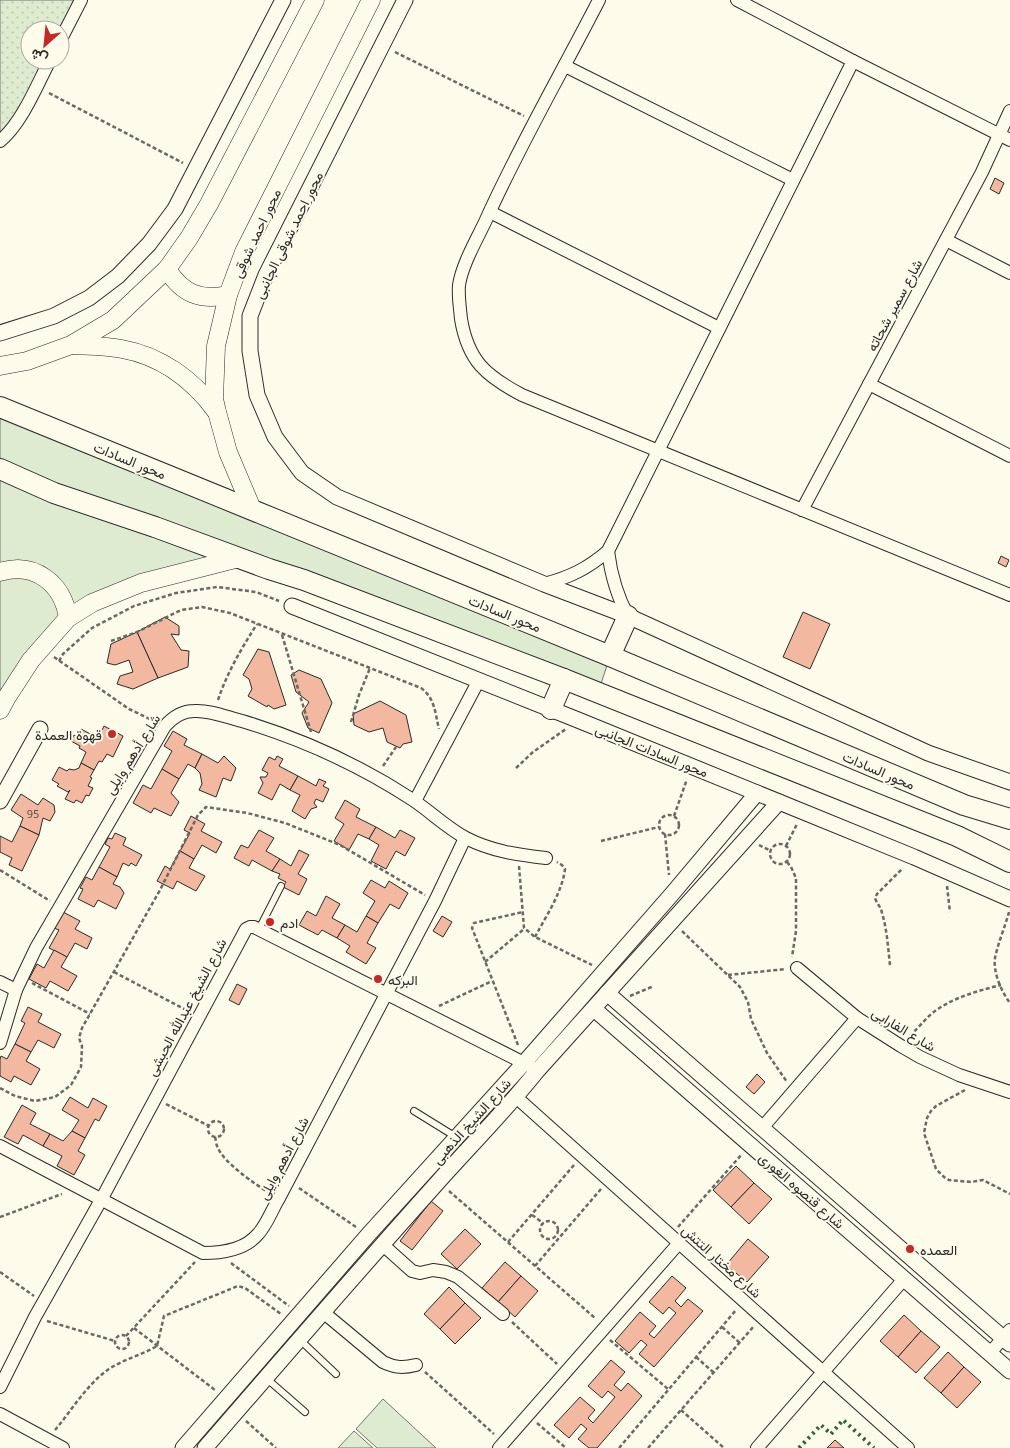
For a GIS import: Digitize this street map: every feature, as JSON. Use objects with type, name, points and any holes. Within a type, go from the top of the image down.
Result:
[{"type":"main road","points":[[0,366],[27,361],[71,345],[113,320],[166,269],[190,238],[210,204],[315,0]]},
{"type":"main road","name":"محور احمد شوقى","points":[[252,509],[228,452],[217,412],[214,398],[216,346],[228,295],[244,252],[371,0]]},
{"type":"main road","points":[[166,269],[179,285],[197,295],[208,297],[228,295]]},
{"type":"main road","points":[[71,345],[108,346],[155,359],[189,381],[217,412]]},
{"type":"main road","name":"محور السادات","points":[[0,407],[610,656],[964,805],[1010,819]]},
{"type":"main road","points":[[0,469],[54,493],[304,580],[564,679],[957,836],[1010,862]]},
{"type":"main road","points":[[0,710],[31,660],[68,618],[92,603],[141,583],[239,558]]},
{"type":"main road","points":[[0,572],[23,569],[42,576],[60,594],[68,618]]},
{"type":"main road","points":[[610,656],[628,616]]},
{"type":"main road","points":[[551,709],[564,679]]},
{"type":"street","points":[[70,21],[81,0]]},
{"type":"street","points":[[1,332],[54,316],[89,298],[118,276],[149,244],[175,209],[283,0]]},
{"type":"street","name":"محور احمد شوقى الجانبى","points":[[405,0],[266,274],[250,316],[250,351],[257,395],[275,437],[302,473],[337,497],[544,584]]},
{"type":"street","points":[[599,0],[534,122],[462,271],[459,286],[460,308],[463,328],[473,357],[494,378],[522,395],[1010,595]]},
{"type":"street","points":[[737,0],[853,61],[1005,137]]},
{"type":"street","points":[[544,584],[562,580],[578,573],[608,551],[853,61]]},
{"type":"street","points":[[565,66],[793,180]]},
{"type":"street","points":[[0,141],[19,119],[45,70]]},
{"type":"street","name":"شارع سمير شحاته","points":[[802,510],[982,172],[1005,137],[1010,111]]},
{"type":"street","points":[[490,212],[719,328]]},
{"type":"street","points":[[946,240],[1010,273]]},
{"type":"street","points":[[869,384],[1010,456]]},
{"type":"street","points":[[608,551],[612,578],[628,616]]},
{"type":"street","points":[[544,584],[628,616],[912,746],[1010,782]]},
{"type":"street","name":"محور السادات الجانبى","points":[[292,606],[692,766],[914,857],[1010,899]]},
{"type":"street","points":[[415,801],[479,680]]},
{"type":"street","name":"شارع أدهم وايلى","points":[[0,1042],[16,990],[59,906],[164,726],[172,718],[183,712],[213,713],[265,728],[316,748],[376,778],[415,801],[465,838],[490,848],[519,855],[546,858]]},
{"type":"street","points":[[0,801],[40,729]]},
{"type":"street","name":"شارع الشيخ الذهبى","points":[[184,1448],[368,1235],[524,1063],[672,894],[757,793]]},
{"type":"street","name":"شارع الشيخ الذهبى","points":[[205,1448],[299,1339],[537,1072],[594,1009],[612,997],[672,920],[779,802]]},
{"type":"street","name":"شارع أدهم وايلى","points":[[0,1146],[203,1253],[218,1253],[246,1244],[258,1235],[278,1200],[387,994],[465,838]]},
{"type":"street","name":"شارع الشيخ عبدالله الحبشى","points":[[0,1387],[4,1369],[44,1303],[101,1200],[242,933],[250,927],[259,930]]},
{"type":"street","points":[[259,930],[524,1063],[537,1072]]},
{"type":"street","name":"شارع الفارابى","points":[[797,968],[857,1018],[901,1046],[939,1066],[1010,1092]]},
{"type":"street","points":[[0,982],[16,990]]},
{"type":"street","name":"شارع قنصوه الغورى","points":[[612,997],[762,1128],[1008,1337]]},
{"type":"street","name":"شارع قنصوه الغورى","points":[[594,1009],[1010,1371]]},
{"type":"street","points":[[762,1128],[857,1018]]},
{"type":"street","name":"شارع مختار التتش","points":[[516,1097],[908,1448]]},
{"type":"street","points":[[501,1445],[603,1330],[674,1239]]},
{"type":"street","points":[[383,1244],[412,1271],[433,1270],[446,1272],[458,1277],[503,1314]]},
{"type":"street","points":[[756,1448],[904,1279]]},
{"type":"street","points":[[323,1312],[383,1362],[394,1367],[405,1368],[416,1365]]},
{"type":"street","points":[[990,1353],[1008,1337]]},
{"type":"street","points":[[0,1414],[63,1448]]},
{"type":"lane","points":[[259,930],[281,886]]},
{"type":"lane","points":[[414,1111],[456,1138]]},
{"type":"lane","points":[[299,1339],[336,1374]]},
{"type":"lane","points":[[266,1378],[305,1412]]},
{"type":"path","points":[[382,45],[534,122]]},
{"type":"path","points":[[36,86],[196,170]]},
{"type":"path","points":[[59,661],[63,654],[92,628],[134,606],[176,593],[217,587],[256,592],[292,606]]},
{"type":"path","points":[[111,640],[137,632],[181,610],[202,608],[230,613],[421,688],[428,693],[432,700],[444,745]]},
{"type":"path","points":[[213,713],[224,681],[257,624]]},
{"type":"path","points":[[282,634],[316,748]]},
{"type":"path","points":[[42,649],[129,709],[164,726]]},
{"type":"path","points":[[350,722],[370,668]]},
{"type":"path","points":[[516,768],[534,752],[578,720]]},
{"type":"path","points":[[376,778],[396,746]]},
{"type":"path","points":[[674,816],[692,766]]},
{"type":"path","points":[[0,1088],[15,1096],[35,1101],[55,1097],[71,1084],[81,1067],[82,1046],[79,1038],[82,1028],[160,890],[198,815],[206,807],[247,812],[285,823],[331,841],[435,900]]},
{"type":"path","points":[[786,846],[804,812]]},
{"type":"path","points":[[665,834],[677,832],[680,823],[674,816],[665,816],[659,822],[659,827],[665,834],[672,894]]},
{"type":"path","points":[[601,841],[659,827]]},
{"type":"path","points":[[782,844],[786,846],[790,853],[790,858],[784,864],[775,863],[770,855],[774,847],[782,844]]},
{"type":"path","points":[[519,855],[524,928],[535,937],[604,971]]},
{"type":"path","points":[[890,966],[883,916],[881,907],[875,898],[914,857]]},
{"type":"path","points":[[535,937],[555,900],[565,869],[562,864],[546,858]]},
{"type":"path","points":[[787,862],[796,878],[796,931],[792,957],[793,963],[797,968]]},
{"type":"path","points":[[0,870],[59,906]]},
{"type":"path","points":[[945,870],[950,912]]},
{"type":"path","points":[[1010,910],[995,958],[995,968],[1000,985],[1010,1003]]},
{"type":"path","points":[[523,912],[472,925],[524,1063]]},
{"type":"path","points":[[672,920],[740,987],[748,1002],[752,1019],[767,1053],[794,1091]]},
{"type":"path","points":[[485,962],[524,928]]},
{"type":"path","points":[[728,975],[797,968]]},
{"type":"path","points":[[114,972],[198,1017]]},
{"type":"path","points":[[22,978],[90,1014]]},
{"type":"path","points":[[425,1013],[492,981]]},
{"type":"path","points":[[901,1046],[934,1012],[977,990],[1000,985]]},
{"type":"path","points":[[612,997],[654,986]]},
{"type":"path","points":[[980,1082],[936,1106],[927,1118],[924,1125],[924,1133],[936,1168],[944,1177],[949,1180],[971,1182],[983,1180],[1010,1194]]},
{"type":"path","points":[[155,1098],[209,1126]]},
{"type":"path","points":[[209,1126],[211,1123],[219,1121],[224,1127],[222,1134],[215,1137]]},
{"type":"path","points":[[209,1126],[209,1130],[215,1137],[223,1157],[278,1200]]},
{"type":"path","points":[[674,1239],[750,1145]]},
{"type":"path","points":[[508,1242],[582,1156]]},
{"type":"path","points":[[535,1266],[557,1238],[609,1180]]},
{"type":"path","points":[[288,1181],[368,1235]]},
{"type":"path","points":[[438,1182],[535,1266],[668,1389]]},
{"type":"path","points":[[0,1217],[78,1188]]},
{"type":"path","points":[[532,1214],[542,1224]]},
{"type":"path","points":[[549,1221],[556,1223],[558,1230],[557,1238],[549,1239],[543,1237],[540,1230],[542,1224],[549,1221]]},
{"type":"path","points":[[126,1336],[203,1253]]},
{"type":"path","points":[[218,1253],[296,1318]]},
{"type":"path","points":[[0,1271],[44,1303]]},
{"type":"path","points":[[48,1440],[93,1383],[108,1370],[157,1346],[164,1316],[238,1286],[245,1288],[296,1318]]},
{"type":"path","points":[[619,1448],[743,1301]]},
{"type":"path","points":[[503,1314],[565,1372]]},
{"type":"path","points":[[35,1317],[115,1341]]},
{"type":"path","points":[[648,1448],[762,1317]]},
{"type":"path","points":[[722,1326],[740,1342]]},
{"type":"path","points":[[134,1328],[226,1399]]},
{"type":"path","points":[[123,1334],[130,1342],[125,1348],[118,1348],[115,1341],[119,1335],[123,1334]]},
{"type":"path","points":[[696,1357],[714,1373]]},
{"type":"path","points":[[416,1365],[501,1445]]},
{"type":"path","points":[[681,1410],[724,1448]]},
{"type":"path","points":[[236,1412],[276,1448]]},
{"type":"path","points":[[528,1415],[566,1448]]},
{"type":"green space","points":[[0,0],[81,0],[67,20],[20,20],[20,70],[44,70],[0,139]]},
{"type":"green space","points":[[0,407],[610,656],[598,693],[239,558],[199,568],[68,618],[0,710]]},
{"type":"green space","points":[[383,1399],[436,1448],[377,1448],[356,1429]]},
{"type":"green space","points":[[354,1431],[373,1448],[338,1448]]},
{"type":"building","points":[[995,178],[1004,183],[999,194],[990,189]]},
{"type":"building","points":[[1001,556],[1009,560],[1006,567],[998,563]]},
{"type":"building","points":[[803,612],[830,624],[810,669],[783,657]]},
{"type":"building","points":[[165,617],[179,626],[179,635],[171,634],[181,650],[189,651],[188,667],[158,678],[137,632]]},
{"type":"building","points":[[137,632],[158,678],[133,689],[117,684],[120,676],[133,672],[129,660],[115,665],[107,663],[111,644]]},
{"type":"building","points":[[258,649],[269,652],[286,705],[274,709],[248,696],[252,689],[249,679],[243,675]]},
{"type":"building","points":[[299,670],[321,679],[332,703],[319,733],[308,728],[302,713],[309,702],[296,692],[291,675]]},
{"type":"building","points":[[380,701],[406,715],[412,742],[403,744],[400,748],[387,742],[383,728],[369,732],[354,725],[353,714]]},
{"type":"building","points":[[104,726],[123,736],[113,757],[107,754],[102,762],[99,761],[94,770],[81,763],[86,752],[71,741],[74,735],[77,737],[81,729],[98,738]]},
{"type":"building","points":[[173,731],[187,739],[184,745],[202,754],[195,768],[188,764],[179,779],[162,769],[172,751],[164,746]]},
{"type":"building","points":[[202,754],[218,763],[224,756],[236,768],[231,781],[223,778],[216,797],[199,790],[202,784],[200,773],[195,768]]},
{"type":"building","points":[[277,756],[283,759],[279,766],[298,776],[290,790],[280,784],[272,800],[258,793],[263,783],[260,777],[266,777],[268,773],[262,770],[269,757],[275,760]]},
{"type":"building","points":[[81,763],[94,770],[88,786],[93,788],[89,796],[86,795],[82,803],[76,800],[74,803],[65,799],[70,790],[68,792],[57,786],[59,784],[52,780],[59,767],[67,771],[69,769],[74,770],[79,768]]},
{"type":"building","points":[[162,769],[179,779],[171,793],[179,802],[171,816],[154,808],[151,813],[133,803],[143,785],[151,789]]},
{"type":"building","points":[[298,776],[316,786],[319,779],[326,782],[323,786],[329,789],[323,802],[316,799],[314,803],[317,807],[311,809],[305,819],[292,811],[300,795],[290,790]]},
{"type":"building","points":[[21,794],[38,805],[43,798],[54,805],[55,812],[50,821],[43,818],[39,835],[20,826],[23,818],[11,810]]},
{"type":"building","points":[[345,800],[360,809],[356,817],[376,827],[369,839],[358,834],[349,850],[334,841],[344,824],[335,818]]},
{"type":"building","points":[[191,816],[205,824],[201,831],[222,842],[216,853],[202,845],[194,859],[180,851],[190,833],[184,830]]},
{"type":"building","points":[[20,826],[39,835],[22,871],[9,865],[12,858],[0,852],[0,836],[12,842]]},
{"type":"building","points":[[376,827],[395,838],[400,830],[415,838],[405,856],[396,851],[386,869],[371,861],[379,845],[369,839]]},
{"type":"building","points":[[259,830],[274,838],[266,851],[280,859],[272,871],[252,860],[249,866],[234,858],[241,845],[248,848]]},
{"type":"building","points":[[115,833],[126,838],[123,845],[142,855],[136,866],[131,863],[129,866],[123,863],[117,877],[99,867],[110,847],[105,844],[108,838],[112,839]]},
{"type":"building","points":[[299,850],[309,855],[298,874],[307,879],[299,895],[283,887],[286,882],[278,878],[280,874],[272,871],[280,859],[291,866]]},
{"type":"building","points":[[180,851],[194,859],[189,868],[205,876],[196,891],[177,881],[173,889],[157,881],[165,866],[170,869]]},
{"type":"building","points":[[99,867],[117,877],[113,884],[120,887],[124,893],[116,909],[98,900],[94,907],[78,899],[83,889],[80,888],[86,877],[92,880]]},
{"type":"building","points":[[371,880],[385,888],[389,881],[408,893],[399,909],[390,904],[378,923],[366,916],[375,901],[363,893]]},
{"type":"building","points":[[326,896],[340,904],[332,918],[345,925],[337,938],[322,930],[318,935],[299,925],[307,911],[316,916]]},
{"type":"building","points":[[63,912],[80,921],[75,929],[92,938],[87,949],[75,943],[67,957],[49,948],[59,930],[54,928]]},
{"type":"building","points":[[366,916],[378,923],[367,943],[376,948],[366,964],[346,952],[350,946],[337,938],[345,925],[357,932]]},
{"type":"building","points":[[442,916],[452,922],[443,937],[433,931]]},
{"type":"building","points":[[54,950],[67,957],[61,967],[77,976],[68,991],[50,981],[46,988],[29,979],[37,964],[44,968]]},
{"type":"building","points":[[237,984],[247,989],[239,1005],[229,1000]]},
{"type":"building","points":[[28,1007],[42,1014],[38,1022],[61,1034],[54,1048],[38,1040],[31,1052],[15,1044],[25,1023],[21,1021]]},
{"type":"building","points":[[15,1044],[31,1052],[26,1061],[40,1069],[31,1085],[14,1076],[11,1082],[0,1076],[1,1056],[7,1059]]},
{"type":"building","points":[[757,1074],[765,1082],[754,1094],[746,1087]]},
{"type":"building","points":[[70,1097],[88,1108],[93,1098],[107,1106],[99,1121],[95,1119],[85,1138],[72,1131],[79,1120],[62,1110]]},
{"type":"building","points":[[22,1105],[36,1113],[30,1124],[50,1134],[43,1146],[23,1135],[18,1144],[4,1137]]},
{"type":"building","points":[[72,1131],[85,1138],[78,1151],[85,1155],[74,1175],[57,1166],[62,1156],[43,1146],[50,1134],[63,1141]]},
{"type":"building","points":[[736,1166],[754,1183],[731,1207],[713,1190]]},
{"type":"building","points":[[754,1183],[772,1199],[749,1224],[731,1207]]},
{"type":"building","points":[[431,1201],[443,1211],[412,1250],[400,1241]]},
{"type":"building","points":[[465,1229],[481,1244],[457,1269],[441,1254]]},
{"type":"building","points":[[748,1239],[769,1257],[747,1282],[726,1265]]},
{"type":"building","points":[[505,1262],[521,1276],[498,1302],[482,1288]]},
{"type":"building","points":[[521,1276],[538,1291],[515,1317],[498,1302]]},
{"type":"building","points":[[672,1276],[686,1288],[675,1301],[681,1307],[688,1299],[703,1311],[654,1367],[639,1354],[647,1345],[641,1340],[629,1353],[615,1341],[640,1312],[656,1326],[649,1334],[654,1338],[676,1313],[669,1307],[663,1314],[649,1302]]},
{"type":"building","points":[[449,1287],[465,1303],[440,1329],[424,1314]]},
{"type":"building","points":[[465,1303],[481,1318],[455,1344],[440,1329]]},
{"type":"building","points":[[904,1315],[921,1331],[898,1357],[880,1341]]},
{"type":"building","points":[[921,1331],[940,1347],[916,1373],[898,1357]]},
{"type":"building","points":[[948,1352],[964,1367],[941,1393],[924,1378]]},
{"type":"building","points":[[611,1360],[625,1372],[614,1385],[621,1391],[628,1383],[642,1396],[597,1448],[589,1448],[578,1439],[587,1429],[581,1424],[569,1438],[554,1425],[580,1397],[595,1410],[588,1418],[593,1423],[615,1397],[608,1391],[602,1398],[588,1386]]},
{"type":"building","points":[[964,1367],[981,1382],[957,1408],[941,1393]]},
{"type":"building","points":[[835,1440],[844,1448],[827,1448]]},
{"type":"hedge","points":[[799,1448],[821,1425],[831,1434],[843,1420],[874,1448]]},
{"type":"place","name":"قهوة العمدة","points":[[112,734]]},
{"type":"place","name":"ادم","points":[[270,922]]},
{"type":"place","name":"البركه","points":[[378,979]]},
{"type":"place","name":"العمده","points":[[910,1249]]}]
